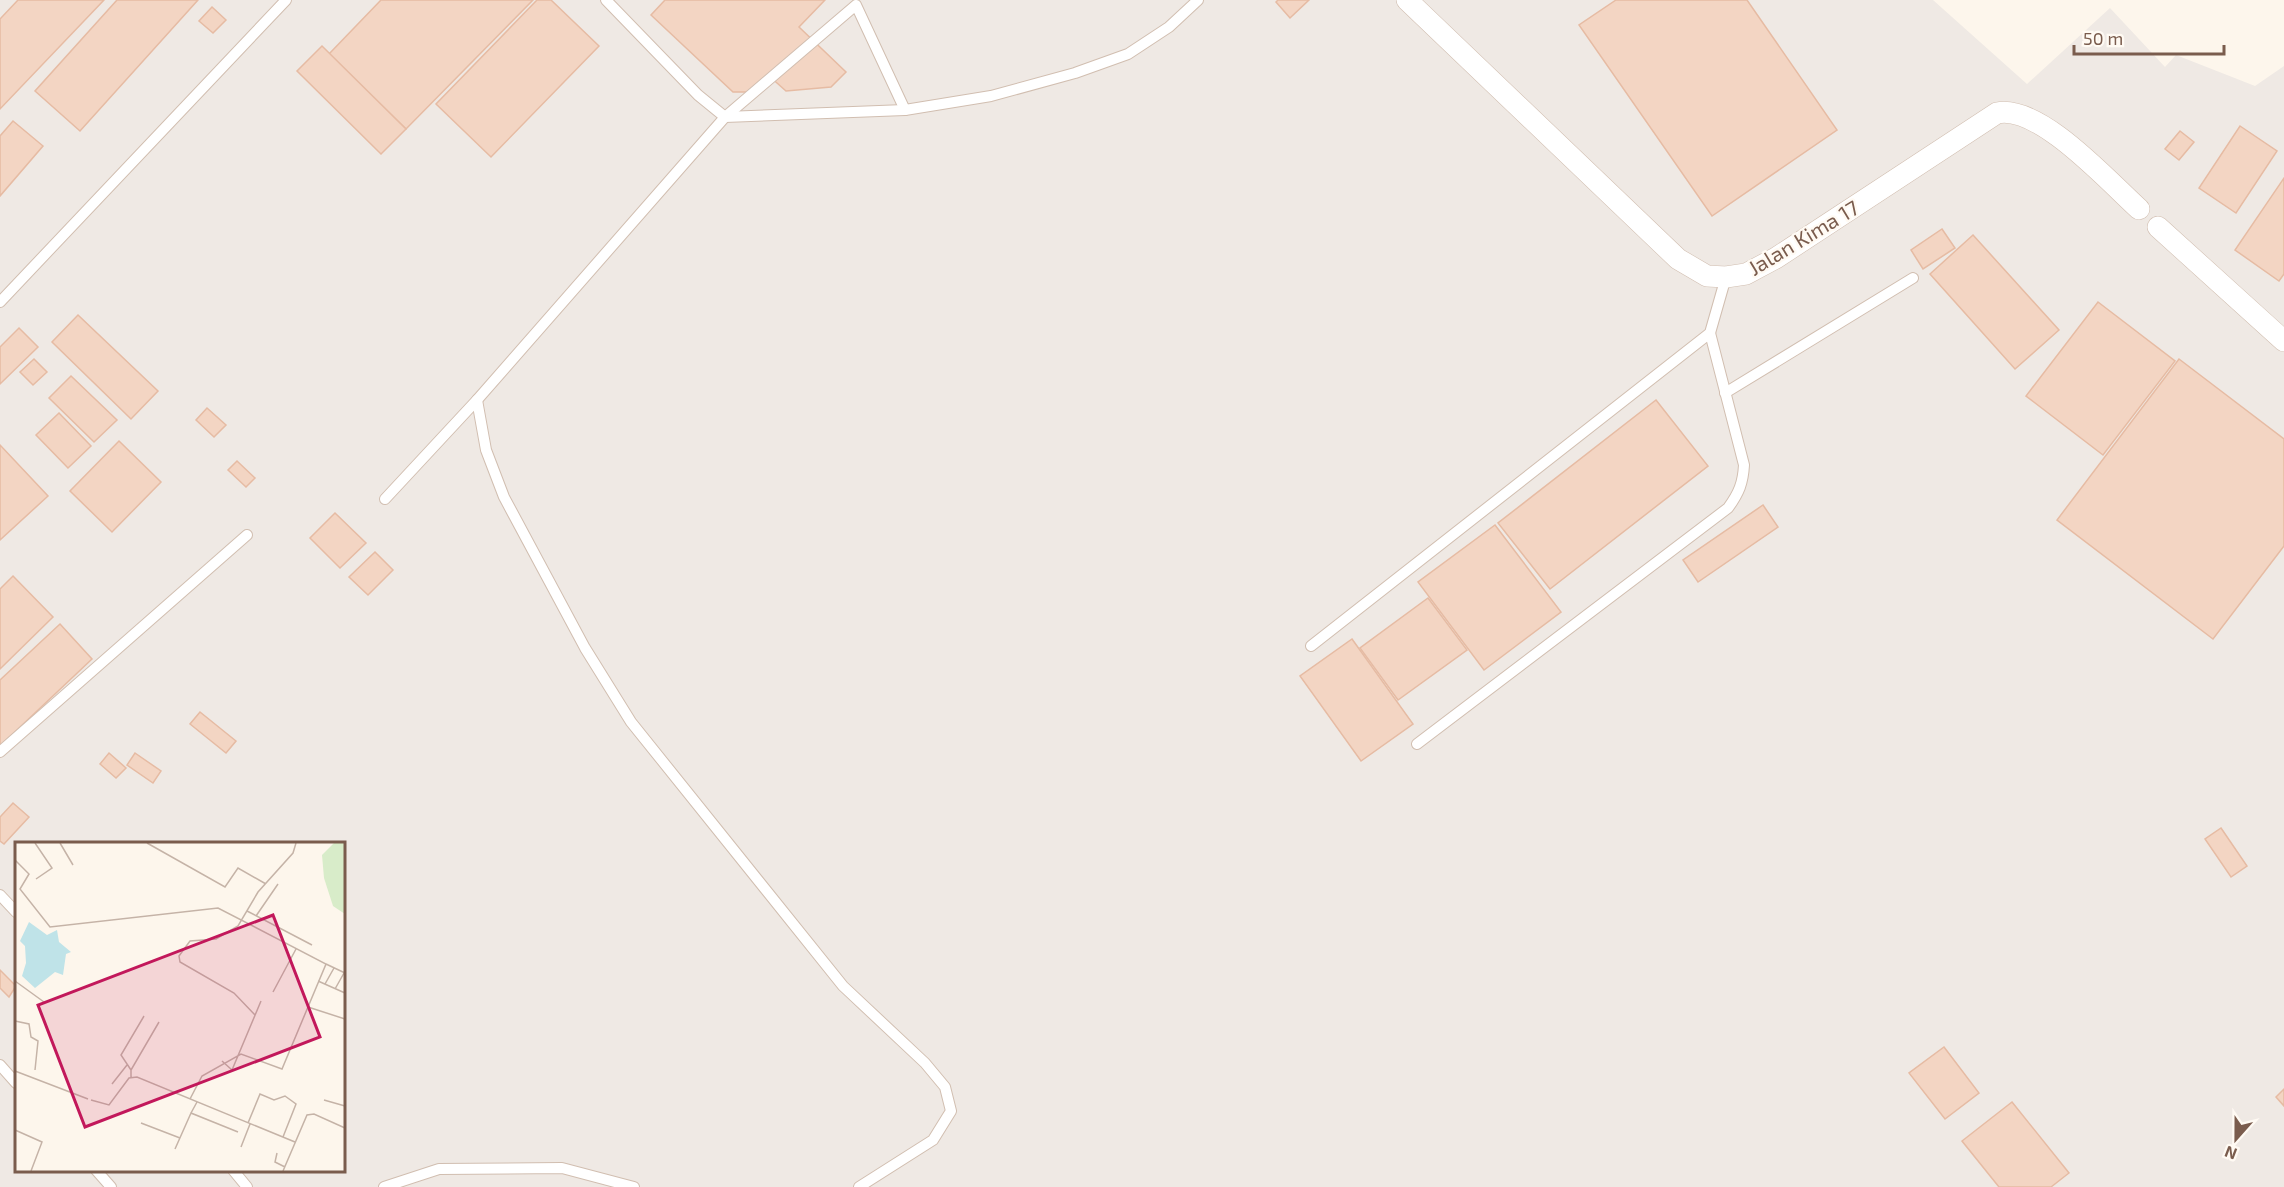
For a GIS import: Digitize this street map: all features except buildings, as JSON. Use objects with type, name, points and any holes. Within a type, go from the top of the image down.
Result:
[{"type":"street","name":"Jalan Kima 17","points":[[1407,0],[1678,259],[1707,276],[1726,277],[1746,274],[1776,258],[1997,113],[2008,110],[2045,125],[2139,209]]},
{"type":"street","points":[[2158,227],[2284,340]]},
{"type":"lane","points":[[2,296],[286,0]]},
{"type":"lane","points":[[606,0],[698,95],[725,117],[905,110],[991,96],[1075,74],[1128,54],[1169,27],[1198,0]]},
{"type":"lane","points":[[386,499],[725,117],[859,3],[905,110]]},
{"type":"lane","points":[[1417,744],[1728,508],[1738,494],[1743,481],[1744,465],[1710,333],[1726,277]]},
{"type":"lane","points":[[1725,393],[1913,278]]},
{"type":"lane","points":[[1311,646],[1710,333]]},
{"type":"lane","points":[[477,399],[486,450],[504,497],[585,648],[631,722],[843,986],[925,1063],[945,1087],[951,1111],[933,1140],[860,1187]]},
{"type":"lane","points":[[0,752],[247,535]]},
{"type":"lane","points":[[0,895],[15,911]]},
{"type":"lane","points":[[0,1065],[15,1082]]},
{"type":"lane","points":[[384,1187],[439,1169],[562,1168],[634,1187]]},
{"type":"lane","points":[[98,1172],[111,1187]]},
{"type":"lane","points":[[236,1172],[247,1187]]},
{"type":"shaded area","points":[[0,0],[1933,0],[2027,84],[2110,8],[2165,67],[2176,55],[2255,86],[2284,66],[2284,1187],[0,1187]]}]
